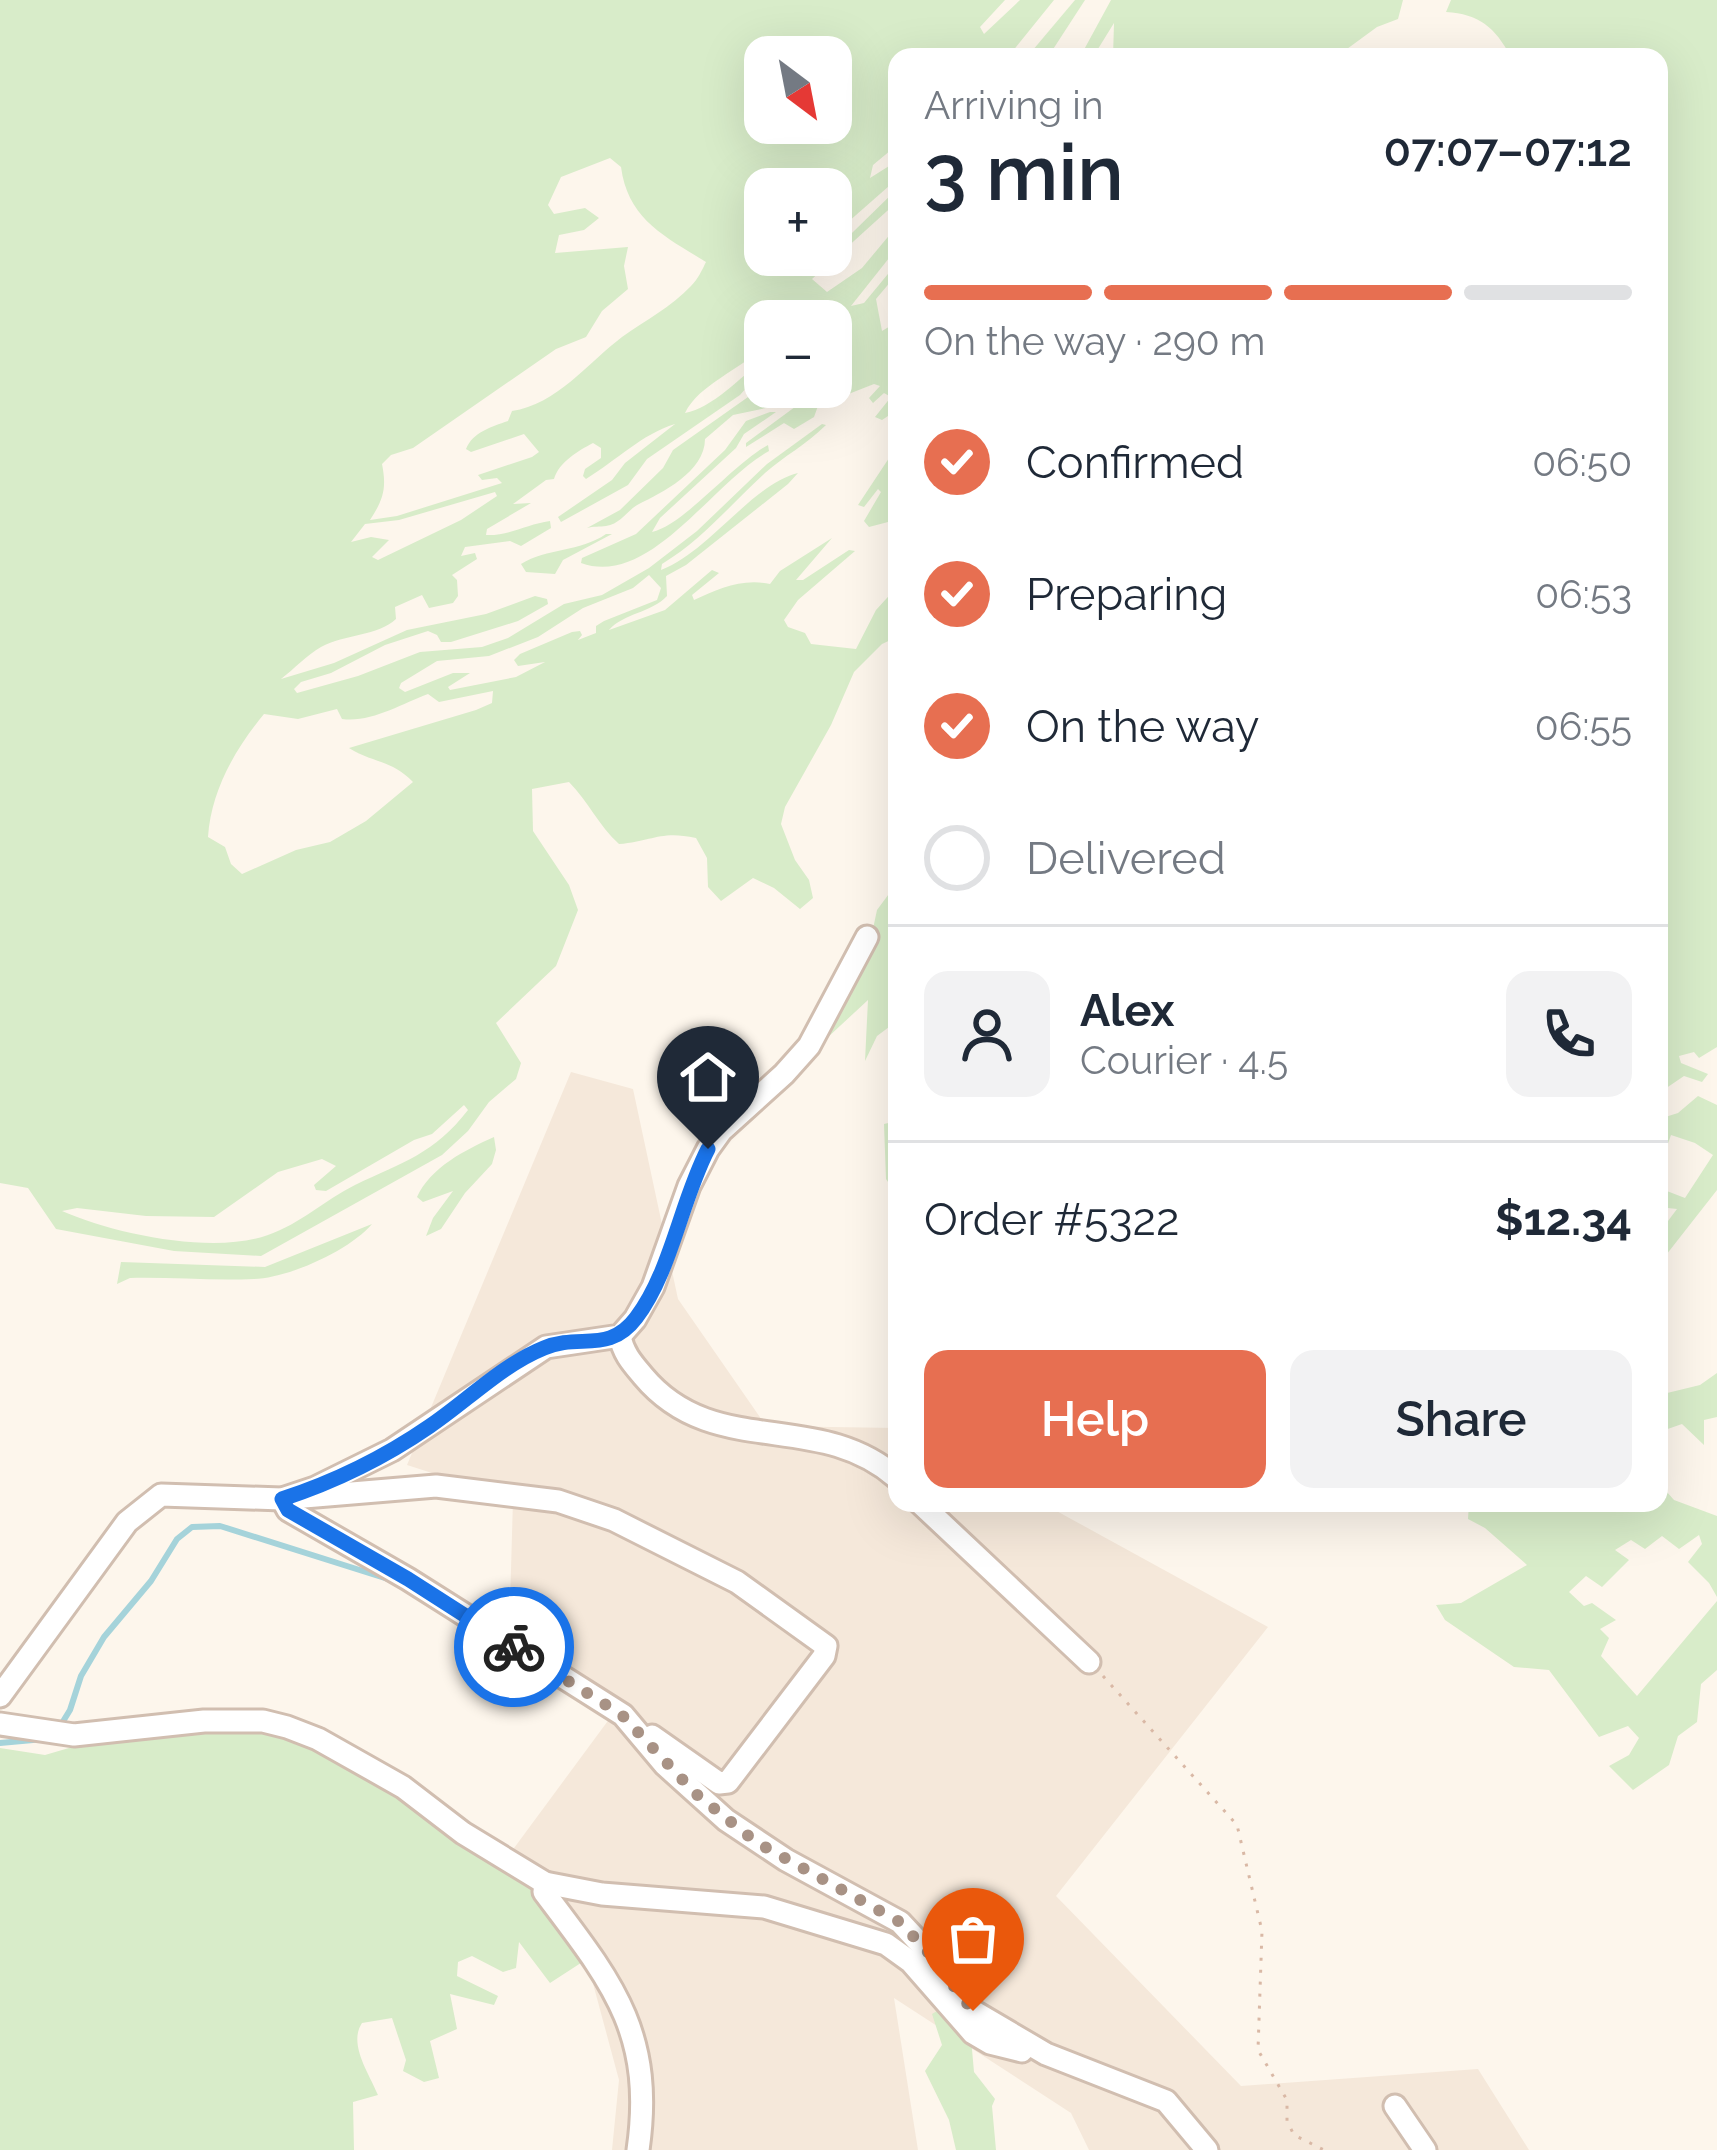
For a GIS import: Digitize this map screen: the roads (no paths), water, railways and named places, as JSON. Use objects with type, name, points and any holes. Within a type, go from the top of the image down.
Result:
[{"type":"street","points":[[282,1499],[392,1450],[546,1347],[620,1336],[653,1287],[689,1186],[708,1149],[721,1131],[801,1058],[867,937]]},
{"type":"street","points":[[620,1336],[623,1350],[656,1392],[694,1418],[730,1428],[830,1441],[855,1449],[888,1472]]},
{"type":"street","points":[[0,1696],[127,1522],[161,1495],[180,1493],[282,1499],[436,1486],[557,1501],[614,1520],[716,1570],[826,1646],[824,1656],[728,1782],[719,1783],[622,1715],[408,1579],[288,1510],[282,1499]]},
{"type":"street","points":[[930,1512],[1089,1662]]},
{"type":"street","points":[[622,1715],[665,1765],[726,1820],[786,1860],[900,1922],[973,2011],[1046,2054],[1166,2101],[1208,2150]]},
{"type":"street","points":[[0,1724],[74,1735],[204,1721],[263,1721],[287,1727],[404,1787],[464,1833],[545,1883],[602,1894],[764,1907],[886,1944],[911,1961],[973,2033],[1012,2049],[1046,2054]]},
{"type":"street","points":[[545,1883],[544,1892],[600,1966],[629,2022],[644,2096],[638,2150]]},
{"type":"street","points":[[1395,2106],[1425,2150]]},
{"type":"waterway","points":[[59,1728],[104,1637],[151,1581],[177,1539],[192,1527],[220,1526],[388,1579]]},
{"type":"waterway","points":[[0,1743],[44,1739]]}]
